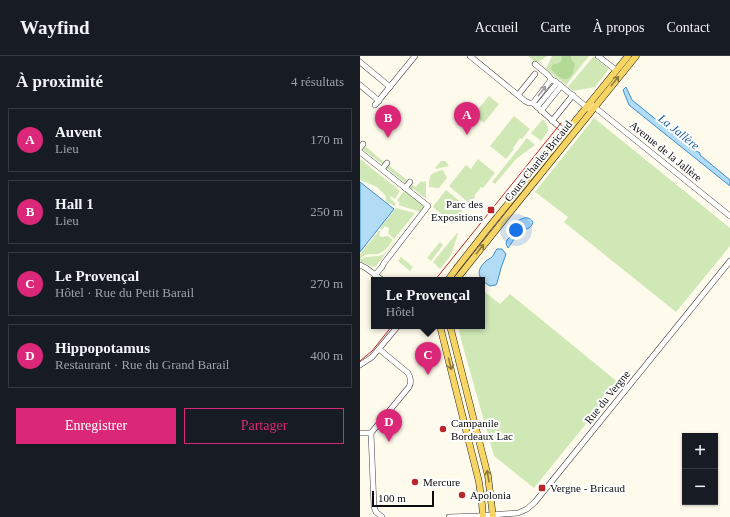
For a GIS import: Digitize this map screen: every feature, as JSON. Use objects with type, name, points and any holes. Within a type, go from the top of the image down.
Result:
[{"type":"main road","name":"Cours Charles Bricaud","points":[[450,277],[565,132],[591,107],[616,70],[628,56]]},
{"type":"main road","name":"Cours Charles Bricaud","points":[[458,277],[591,107],[636,56]]},
{"type":"main road","points":[[441,329],[479,482],[483,516]]},
{"type":"main road","points":[[451,329],[488,476],[493,516]]},
{"type":"street","points":[[375,105],[415,56]]},
{"type":"street","points":[[470,56],[529,104],[537,107],[565,132]]},
{"type":"street","points":[[598,56],[616,70]]},
{"type":"street","points":[[360,62],[390,87]]},
{"type":"street","name":"Avenue de la Jallère","points":[[535,64],[557,83],[591,107],[730,216]]},
{"type":"street","points":[[518,95],[535,74]]},
{"type":"street","points":[[537,107],[557,83]]},
{"type":"street","points":[[537,107],[557,83]]},
{"type":"street","points":[[360,85],[379,101]]},
{"type":"street","points":[[552,121],[573,95]]},
{"type":"street","points":[[360,152],[428,206],[374,274]]},
{"type":"street","points":[[382,169],[387,163]]},
{"type":"street","points":[[405,188],[410,182]]},
{"type":"street","name":"Rue du Vergne","points":[[449,517],[511,516],[527,509],[535,502],[730,261]]},
{"type":"street","points":[[360,265],[378,277]]},
{"type":"street","points":[[360,366],[370,359],[396,329]]},
{"type":"street","points":[[448,329],[457,355]]},
{"type":"street","points":[[379,349],[408,373],[411,379],[409,387],[371,433],[374,507],[380,516]]},
{"type":"street","points":[[360,433],[371,433]]},
{"type":"green space","points":[[528,56],[547,56],[537,63]]},
{"type":"green space","points":[[552,56],[589,56],[566,85],[546,69]]},
{"type":"green space","points":[[562,56],[571,56],[571,59],[575,64],[573,73],[567,79],[560,77],[551,69],[552,65],[560,62]]},
{"type":"green space","points":[[593,57],[609,69],[595,87],[573,91],[568,87]]},
{"type":"green space","points":[[489,96],[499,104],[484,123],[473,115]]},
{"type":"green space","points":[[514,116],[530,129],[522,139],[520,138],[506,159],[490,146]]},
{"type":"green space","points":[[594,118],[730,228],[730,246],[676,312],[564,222],[568,217],[535,192]]},
{"type":"green space","points":[[543,119],[548,127],[548,131],[541,141],[531,133]]},
{"type":"green space","points":[[527,138],[535,145],[516,159],[495,184],[492,182]]},
{"type":"green space","points":[[365,146],[384,162],[382,164],[362,149]]},
{"type":"green space","points":[[360,159],[400,191],[395,199],[391,196],[390,198],[396,204],[395,206],[385,201],[386,196],[377,187],[360,180]]},
{"type":"green space","points":[[478,159],[495,173],[483,188],[481,187],[470,204],[449,186],[466,165],[471,169]]},
{"type":"green space","points":[[441,161],[445,161],[449,166],[436,169],[435,168]]},
{"type":"green space","points":[[388,165],[407,180],[405,183],[386,168]]},
{"type":"green space","points":[[443,170],[447,178],[439,188],[429,187],[431,175],[435,172]]},
{"type":"green space","points":[[421,181],[426,181],[426,199],[414,189],[413,190],[409,187],[411,184],[416,187]]},
{"type":"green space","points":[[405,190],[423,205],[421,212],[398,205],[400,203],[397,200]]},
{"type":"green space","points":[[446,190],[467,207],[466,209],[464,208],[453,224],[433,207]]},
{"type":"green space","points":[[396,208],[415,213],[394,239],[388,233],[389,228],[385,226],[382,230],[380,228]]},
{"type":"green space","points":[[379,231],[381,231],[379,235],[381,237],[388,236],[393,240],[382,252],[366,255],[361,258],[362,259],[384,254],[395,242],[375,267],[360,262],[360,254]]},
{"type":"green space","points":[[457,233],[458,234],[451,255],[440,269],[433,262]]},
{"type":"green space","points":[[440,242],[443,245],[431,261],[427,258]]},
{"type":"green space","points":[[401,257],[413,267],[410,271],[398,261]]},
{"type":"green space","points":[[485,292],[500,304],[510,294],[619,383],[534,488],[494,456],[459,329],[485,329]]},
{"type":"water","points":[[626,87],[632,100],[691,148],[700,153],[700,155],[730,180],[730,186],[629,105],[623,90]]},
{"type":"water","points":[[360,182],[394,209],[360,252]]},
{"type":"water","points":[[524,218],[529,218],[533,222],[532,225],[528,229],[513,229],[517,222]]},
{"type":"water","points":[[513,234],[517,235],[508,248],[506,244],[507,240]]},
{"type":"water","points":[[497,249],[502,249],[506,254],[496,285],[490,286],[485,282],[485,277],[480,277],[479,271],[487,260],[492,257]]},
{"type":"tram line","points":[[437,277],[561,123]]},
{"type":"tram line","points":[[360,361],[372,351],[390,329]]},
{"type":"place","name":"Auvent","points":[[467,135]]},
{"type":"place","name":"Hall 1","points":[[388,138]]},
{"type":"place","name":"Parc des Expositions","points":[[491,210]]},
{"type":"place","name":"Le Provençal","points":[[428,375]]},
{"type":"place","name":"Campanile Bordeaux Lac","points":[[443,429]]},
{"type":"place","name":"Hippopotamus","points":[[389,442]]},
{"type":"place","name":"Mercure","points":[[415,482]]},
{"type":"place","name":"Vergne - Bricaud","points":[[542,488]]},
{"type":"place","name":"Apolonia","points":[[462,495]]},
{"type":"water label","name":"La Jallère","points":[[679,132]]}]
